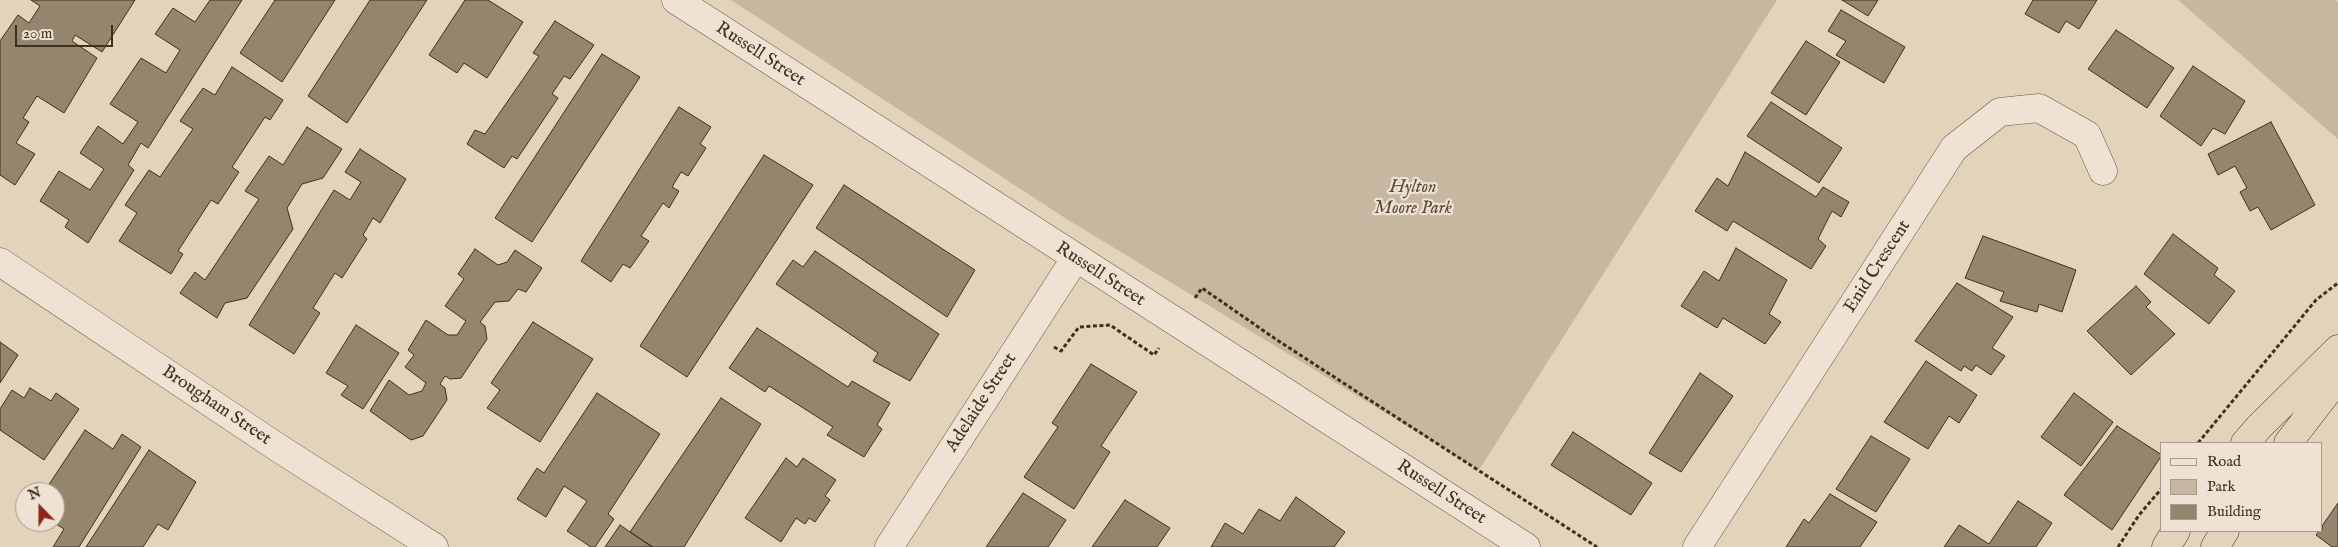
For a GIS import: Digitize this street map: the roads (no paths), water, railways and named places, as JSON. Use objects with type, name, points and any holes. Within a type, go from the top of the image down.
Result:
[{"type":"highway","points":[[2246,442],[2338,349]]},
{"type":"highway","points":[[2289,442],[2338,378]]},
{"type":"highway","points":[[2166,547],[2175,532]]},
{"type":"highway","points":[[2215,547],[2224,532]]},
{"type":"street","name":"Russell Street","points":[[676,0],[1075,259],[1526,547]]},
{"type":"street","name":"Enid Crescent","points":[[1697,547],[1954,148],[2000,112],[2039,108],[2087,135],[2103,171]]},
{"type":"street","name":"Adelaide Street","points":[[889,547],[1075,259]]},
{"type":"street","name":"Brougham Street","points":[[0,262],[280,449],[434,547]]},
{"type":"park label","name":"Hylton Moore Park","points":[[1413,198]]}]
